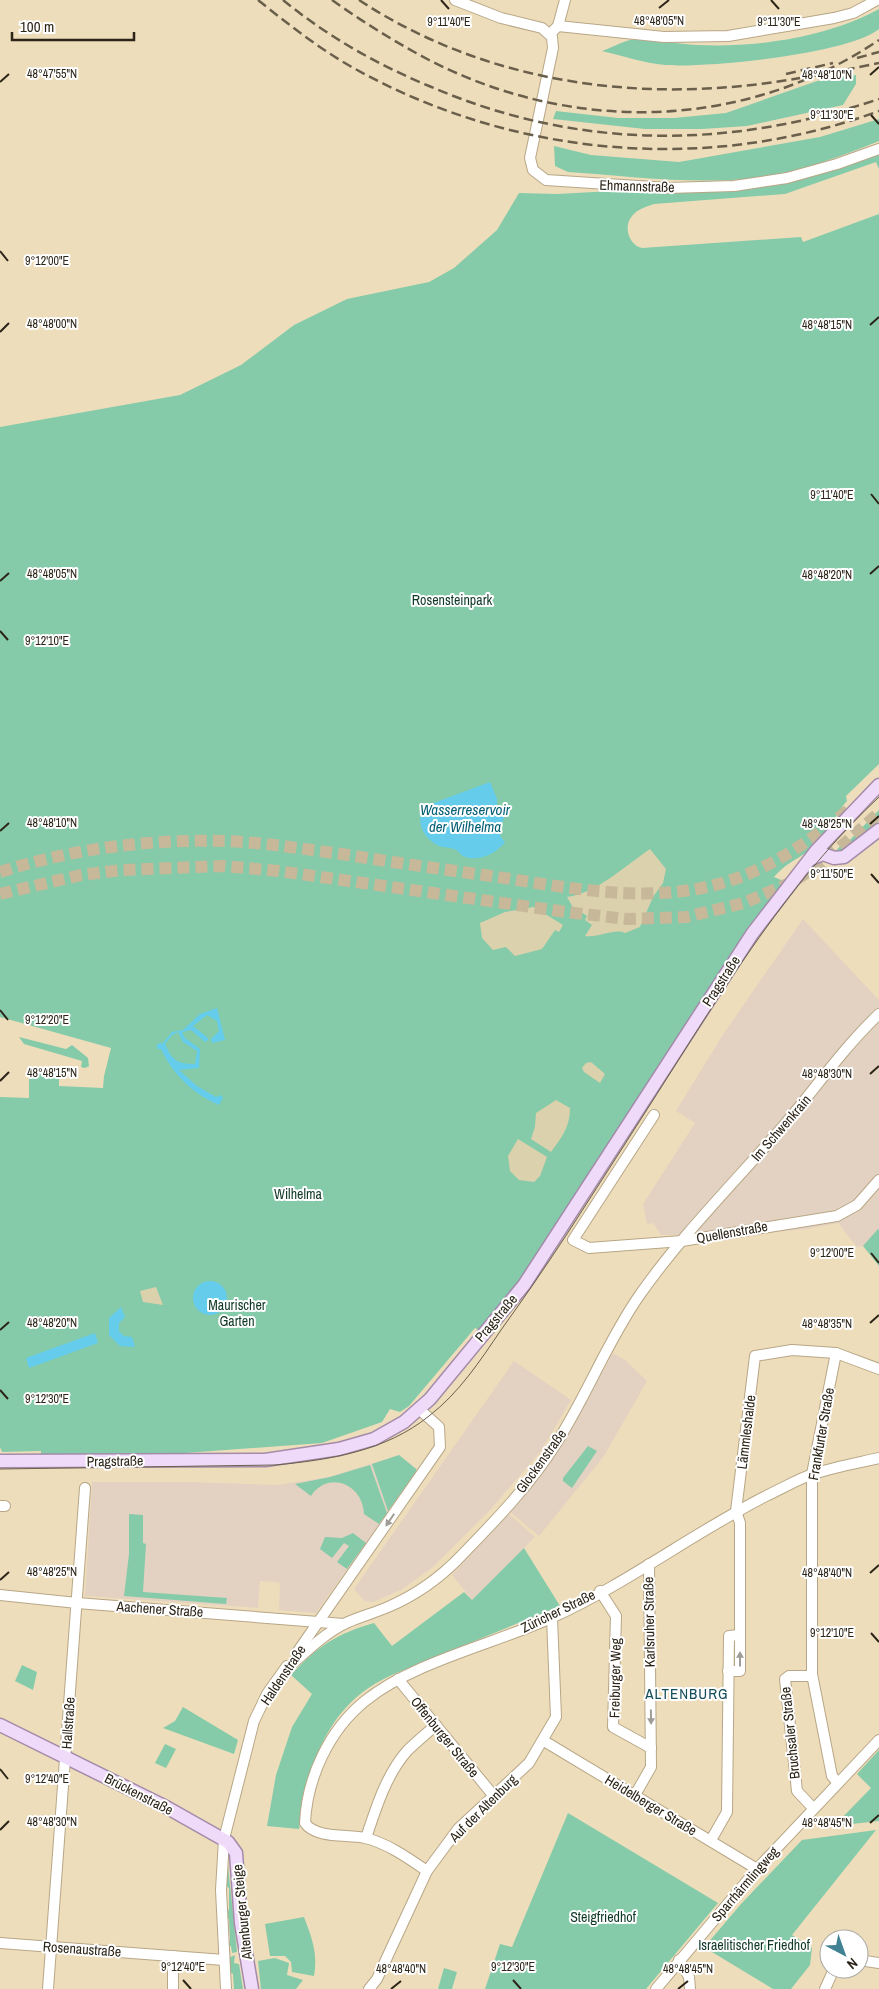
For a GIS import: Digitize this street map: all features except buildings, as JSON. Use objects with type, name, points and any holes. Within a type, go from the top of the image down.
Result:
[{"type":"main road","name":"Pragstraße","points":[[0,1461],[264,1460],[301,1456],[339,1449],[374,1439],[390,1431],[419,1410],[454,1371],[530,1277],[752,934],[806,863],[830,835],[879,785]]},
{"type":"main road","points":[[806,863],[820,854],[834,858],[844,857],[879,830]]},
{"type":"main road","name":"Brückenstraße","points":[[0,1725],[66,1756],[224,1839]]},
{"type":"main road","name":"Altenburger Steige","points":[[224,1839],[236,1853],[241,1922],[252,1989]]},
{"type":"street","points":[[455,0],[490,14],[539,27],[550,34],[558,26],[565,0]]},
{"type":"street","points":[[558,26],[664,37],[728,36],[834,18],[853,13],[877,0]]},
{"type":"street","name":"Ehmannstraße","points":[[550,34],[554,41],[554,48],[530,158],[534,170],[546,180],[668,188],[734,186],[787,178],[837,164],[879,149]]},
{"type":"street","name":"Im Schwenkrain","points":[[682,1241],[800,1107],[852,1040],[879,1014]]},
{"type":"street","name":"Quellenstraße","points":[[654,1115],[573,1240],[589,1248],[682,1241],[837,1216],[857,1205],[879,1180]]},
{"type":"street","name":"Glockenstraße","points":[[285,1670],[323,1638],[344,1624],[405,1600],[432,1583],[448,1569],[502,1512],[557,1443],[614,1335],[640,1296],[682,1241]]},
{"type":"street","name":"Lämmleshalde","points":[[711,1840],[727,1812],[728,1671],[740,1671],[740,1524],[736,1511],[756,1356],[792,1350],[836,1353],[879,1369]]},
{"type":"street","name":"Frankfurter Straße","points":[[836,1353],[812,1474],[812,1676],[832,1776],[838,1783]]},
{"type":"street","name":"Haldenstraße","points":[[226,1989],[221,1890],[224,1839],[254,1721],[267,1694],[438,1451],[441,1440],[439,1427],[419,1410]]},
{"type":"street","name":"Züricher Straße","points":[[366,1838],[320,1832],[307,1826],[305,1823],[306,1806],[322,1756],[350,1716],[363,1702],[398,1679],[552,1618],[649,1564],[736,1511],[812,1474],[879,1458]]},
{"type":"street","name":"Hallstraße","points":[[48,1989],[85,1488]]},
{"type":"street","name":"Karlsruher Straße","points":[[635,1795],[651,1768],[649,1564]]},
{"type":"street","name":"Freiburger Weg","points":[[600,1591],[616,1616],[613,1727],[651,1748]]},
{"type":"street","name":"Aachener Straße","points":[[0,1595],[77,1603],[320,1621]]},
{"type":"street","name":"Auf der Altenburg","points":[[369,1989],[377,1979],[427,1871],[458,1829],[530,1763],[556,1717],[552,1618]]},
{"type":"street","name":"Glockenstraße","points":[[320,1621],[344,1624]]},
{"type":"street","name":"Bruchsaler Straße","points":[[812,1676],[789,1676],[785,1680],[796,1791],[813,1808]]},
{"type":"street","name":"Offenburger Straße","points":[[398,1679],[493,1795]]},
{"type":"street","points":[[427,1871],[404,1855],[366,1838],[381,1794],[396,1767],[407,1752],[436,1725]]},
{"type":"street","name":"Sparrhärmlingweg","points":[[656,1989],[757,1869],[879,1740]]},
{"type":"street","name":"Heidelberger Straße","points":[[544,1741],[757,1869]]},
{"type":"street","name":"Rosenaustraße","points":[[0,1942],[224,1960]]},
{"type":"street","points":[[173,1956],[173,1989]]},
{"type":"street","points":[[679,1960],[689,1976],[690,1989]]},
{"type":"shaded area","points":[[803,919],[879,1000],[879,1230],[863,1246],[857,1247],[838,1223],[808,1229],[751,1234],[661,1235],[653,1223],[647,1224],[643,1204],[695,1123],[676,1111],[722,1036]]},
{"type":"shaded area","points":[[613,1353],[625,1360],[647,1381],[604,1456],[539,1536],[508,1510],[545,1468],[568,1435]]},
{"type":"shaded area","points":[[514,1361],[571,1400],[541,1451],[490,1510],[433,1567],[401,1590],[373,1602],[365,1601],[354,1589]]},
{"type":"shaded area","points":[[399,1455],[417,1469],[416,1472],[316,1613],[279,1610],[280,1583],[274,1582],[260,1581],[258,1608],[85,1596],[92,1482],[191,1482],[277,1485],[329,1477]]},
{"type":"shaded area","points":[[509,1514],[535,1537],[472,1600],[452,1575]]},
{"type":"green space","points":[[879,9],[879,29],[863,38],[839,46],[776,58],[712,64],[665,65],[602,51],[637,39],[698,45],[743,45],[791,39],[838,27]]},
{"type":"green space","points":[[856,75],[856,84],[843,105],[747,126],[702,129],[645,129],[553,119],[556,111],[618,118],[674,118],[726,113],[817,81]]},
{"type":"green space","points":[[879,119],[879,141],[834,158],[771,176],[709,181],[662,179],[568,172],[555,166],[554,146],[591,155],[679,162],[820,137]]},
{"type":"green space","name":"Rosensteinpark","points":[[879,149],[879,169],[876,162],[785,194],[654,204],[635,213],[628,223],[628,232],[631,241],[642,248],[801,237],[803,242],[879,214],[879,764],[846,796],[847,801],[818,843],[784,867],[774,877],[784,881],[748,930],[525,1273],[480,1331],[475,1328],[409,1406],[400,1412],[390,1409],[382,1422],[322,1443],[185,1453],[41,1456],[41,1451],[2,1452],[0,1447],[0,1097],[29,1098],[29,1072],[59,1073],[59,1086],[103,1088],[111,1048],[0,1017],[0,427],[180,395],[241,365],[294,325],[347,299],[429,282],[454,268],[497,230],[519,193],[557,194],[668,188],[787,178]]},
{"type":"green space","points":[[879,810],[879,821],[842,855],[834,853],[842,844],[844,846]]},
{"type":"green space","points":[[19,1037],[66,1049],[72,1045],[88,1058],[89,1066],[81,1067],[82,1061],[24,1044]]},
{"type":"green space","points":[[879,1230],[879,1266],[863,1246]]},
{"type":"green space","points":[[588,1446],[597,1451],[572,1488],[563,1481],[563,1478]]},
{"type":"green space","points":[[399,1455],[416,1469],[416,1472],[388,1511],[372,1464]]},
{"type":"green space","points":[[370,1465],[387,1513],[379,1524],[364,1514],[358,1495],[344,1484],[335,1482],[326,1484],[318,1488],[311,1496],[295,1484],[330,1477]]},
{"type":"green space","points":[[129,1514],[143,1515],[143,1543],[146,1544],[143,1592],[227,1598],[226,1604],[124,1596],[129,1554]]},
{"type":"green space","points":[[353,1533],[366,1543],[347,1569],[337,1562],[349,1546],[344,1543],[332,1558],[320,1549],[325,1537],[342,1538]]},
{"type":"green space","points":[[524,1548],[560,1606],[385,1678],[367,1689],[351,1702],[338,1717],[318,1752],[306,1790],[299,1829],[267,1826],[276,1775],[292,1727],[312,1694],[291,1675],[300,1665],[328,1642],[349,1631],[374,1623],[392,1646],[464,1592],[472,1600]]},
{"type":"green space","points":[[22,1665],[37,1672],[33,1690],[15,1681]]},
{"type":"green space","points":[[183,1707],[238,1740],[234,1754],[163,1728],[175,1721]]},
{"type":"green space","points":[[165,1744],[176,1749],[166,1768],[155,1763]]},
{"type":"green space","points":[[879,1750],[879,1821],[834,1826],[871,1788],[857,1774]]},
{"type":"green space","name":"Steigfriedhof","points":[[568,1813],[718,1903],[646,1989],[485,1989],[500,1944],[512,1947]]},
{"type":"green space","name":"Israelitischer Friedhof","points":[[876,1830],[792,1935],[812,1948],[810,1965],[791,1989],[773,1989],[707,1949],[707,1944],[741,1904],[802,1840]]},
{"type":"green space","points":[[226,1863],[228,1866],[237,1952],[232,1953],[231,1946],[228,1947],[230,1940],[229,1919],[226,1916],[229,1909],[229,1888],[225,1885]]},
{"type":"green space","points":[[304,1917],[315,1953],[314,1976],[292,1972],[291,1962],[285,1956],[270,1956],[265,1924]]},
{"type":"green space","points":[[235,1955],[234,1963],[239,1964],[243,1989],[234,1989],[233,1974],[229,1972],[228,1958]]},
{"type":"green space","points":[[275,1958],[289,1963],[287,1975],[303,1980],[296,1989],[261,1989],[258,1961]]},
{"type":"green space","points":[[444,1968],[457,1972],[452,1989],[438,1989]]},
{"type":"sand","points":[[650,849],[666,869],[663,883],[653,897],[640,927],[625,933],[616,932],[585,936],[592,925],[585,920],[587,916],[572,906],[567,897],[600,885]]},
{"type":"sand","points":[[534,907],[563,925],[559,932],[555,930],[542,949],[515,956],[506,947],[493,950],[482,938],[480,923],[505,912]]},
{"type":"sand","points":[[591,1062],[605,1074],[600,1083],[584,1072],[582,1068],[586,1063]]},
{"type":"sand","points":[[556,1100],[570,1108],[570,1115],[565,1132],[551,1152],[531,1139],[535,1127],[536,1113]]},
{"type":"sand","points":[[518,1139],[547,1157],[540,1176],[534,1182],[519,1180],[510,1171],[508,1156]]},
{"type":"sand","points":[[156,1287],[163,1305],[143,1302],[140,1291]]},
{"type":"water","name":"Wasserreservoir der Wilhelma","points":[[490,782],[497,799],[497,815],[506,813],[500,828],[500,835],[505,842],[502,846],[487,856],[469,858],[450,848],[439,846],[429,839],[422,830],[420,819],[423,807]]},
{"type":"water","points":[[217,1008],[225,1040],[212,1043],[211,1039],[219,1031],[217,1021],[207,1015],[193,1026],[208,1040],[205,1042],[191,1030],[182,1032],[185,1038],[200,1049],[199,1068],[179,1070],[197,1086],[216,1097],[221,1095],[223,1098],[219,1105],[210,1101],[185,1083],[171,1067],[161,1049],[157,1049],[157,1044],[163,1043],[172,1032],[183,1030],[200,1014]],"holes":[[[178,1032],[183,1042],[197,1051],[195,1064],[179,1062],[170,1054],[165,1044],[172,1035]]]},
{"type":"water","points":[[210,1281],[217,1282],[222,1286],[226,1291],[226,1305],[222,1310],[217,1314],[210,1315],[203,1314],[198,1310],[194,1305],[193,1298],[194,1291],[198,1286],[203,1282]]},
{"type":"water","points":[[121,1307],[125,1317],[119,1323],[119,1331],[124,1336],[132,1337],[135,1347],[120,1346],[109,1335],[109,1318]]},
{"type":"water","points":[[95,1333],[98,1343],[29,1368],[26,1358]]},
{"type":"tunnel","points":[[0,872],[55,857],[110,847],[166,842],[223,841],[342,854],[596,891],[623,893],[676,892],[724,883],[764,867],[818,834],[852,807]]},
{"type":"tunnel","points":[[0,894],[81,875],[122,870],[223,866],[279,871],[627,919],[686,917],[744,903],[792,882],[821,864],[879,813]]},
{"type":"tram line","points":[[0,1469],[275,1465],[295,1463],[336,1457],[376,1446],[412,1428],[429,1416],[450,1397],[468,1376],[526,1294],[567,1234],[729,981],[775,916],[824,854],[879,797]]},
{"type":"railway","points":[[258,0],[338,59],[412,97],[476,120],[542,137],[610,147],[678,149],[746,144],[813,131],[879,111]]},
{"type":"railway","points":[[283,0],[317,26],[371,59],[429,86],[485,107],[540,122],[596,132],[652,136],[709,134],[765,127],[822,116],[879,99]]},
{"type":"railway","points":[[332,0],[379,32],[416,53],[484,84],[541,101],[599,110],[657,112],[715,106],[772,92],[827,70],[879,40]]},
{"type":"railway","points":[[359,0],[409,29],[462,52],[516,70],[572,81],[629,88],[686,89],[743,86],[800,78]]},
{"type":"railway","points":[[857,58],[879,52]]},
{"type":"railway","points":[[786,74],[833,63]]},
{"type":"railway","points":[[830,73],[879,63]]},
{"type":"district","name":"ALTENBURG","points":[[687,1693]]},
{"type":"park label","name":"Wilhelma","points":[[298,1194]]},
{"type":"park label","name":"Maurischer Garten","points":[[237,1314]]}]
